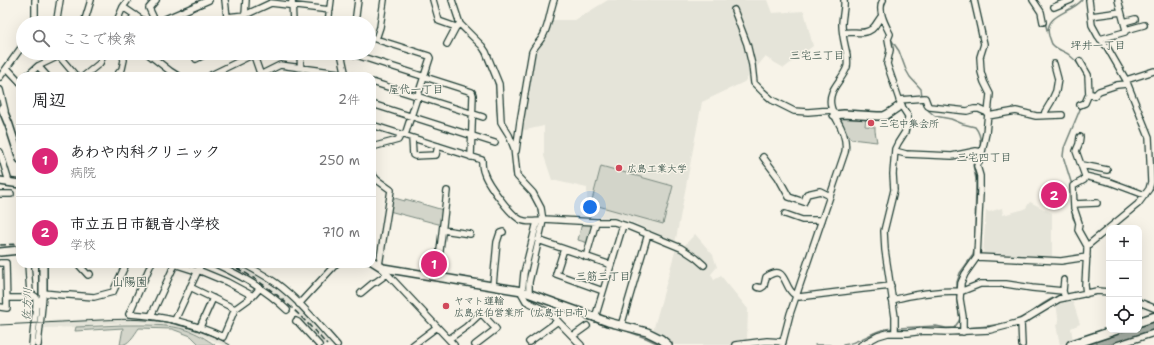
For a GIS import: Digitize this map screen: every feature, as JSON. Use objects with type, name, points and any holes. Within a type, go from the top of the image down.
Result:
[{"type":"main road","points":[[1142,321],[1154,317]]},
{"type":"main road","points":[[1071,345],[1107,333]]},
{"type":"street","points":[[35,0],[35,16]]},
{"type":"street","points":[[57,16],[60,0]]},
{"type":"street","points":[[86,16],[91,0]]},
{"type":"street","points":[[119,16],[128,0]]},
{"type":"street","points":[[153,16],[149,8],[156,0]]},
{"type":"street","points":[[172,16],[209,0]]},
{"type":"street","points":[[225,0],[227,16]]},
{"type":"street","points":[[245,15],[246,0]]},
{"type":"street","points":[[329,16],[331,0]]},
{"type":"street","points":[[355,16],[356,0]]},
{"type":"street","points":[[376,146],[398,140],[403,135],[430,58],[429,56],[376,39],[380,26],[384,0]]},
{"type":"street","points":[[433,0],[439,21],[458,25],[482,46],[486,52],[499,84],[501,122],[509,135],[516,156]]},
{"type":"street","points":[[447,44],[458,25],[452,0]]},
{"type":"street","points":[[554,0],[545,33],[541,41],[535,44],[532,52],[520,122],[516,156],[517,176],[533,193],[541,208],[541,221],[538,240],[529,282],[523,297],[526,301],[546,310],[581,345]]},
{"type":"street","points":[[735,345],[761,342],[783,343],[790,314],[845,152],[846,144],[830,102],[831,94],[847,65],[842,23],[845,6],[844,0]]},
{"type":"street","points":[[884,0],[881,7],[881,17],[890,34],[890,50],[887,64],[900,102],[908,116],[905,132],[895,149],[894,190],[884,231],[895,330]]},
{"type":"street","points":[[963,329],[963,317],[958,291],[963,278],[977,257],[980,176],[977,166],[988,115],[990,92],[984,82],[980,68],[980,57],[984,44],[974,0]]},
{"type":"street","points":[[1033,0],[1040,12],[1043,22]]},
{"type":"street","points":[[1054,7],[1071,0]]},
{"type":"street","points":[[1088,245],[1138,204],[1151,186],[1149,137],[1126,82],[1107,47],[1100,39],[1092,25],[1089,0]]},
{"type":"street","points":[[1118,0],[1126,30]]},
{"type":"street","points":[[236,16],[245,15],[271,3],[291,2],[330,10]]},
{"type":"street","points":[[291,2],[292,16]]},
{"type":"street","points":[[123,7],[135,15]]},
{"type":"street","points":[[734,10],[747,44],[752,65],[754,83],[772,100],[794,111],[884,116],[900,102],[925,98],[928,106],[930,107],[967,111],[974,108],[979,109],[988,115],[1016,111],[1036,116],[1062,115]]},
{"type":"street","points":[[1091,16],[1121,12]]},
{"type":"street","points":[[843,33],[850,31],[861,33],[870,30],[875,26],[881,17]]},
{"type":"street","points":[[1124,22],[1135,19]]},
{"type":"street","points":[[1100,39],[1144,25]]},
{"type":"street","points":[[0,77],[16,55]]},
{"type":"street","points":[[31,72],[38,66],[51,60]]},
{"type":"street","points":[[62,60],[73,72]]},
{"type":"street","points":[[89,72],[100,63],[101,60]]},
{"type":"street","points":[[119,72],[122,69],[124,60]]},
{"type":"street","points":[[155,60],[167,72]]},
{"type":"street","points":[[217,72],[242,60]]},
{"type":"street","points":[[256,60],[259,72]]},
{"type":"street","points":[[300,60],[300,72]]},
{"type":"street","points":[[343,60],[347,72]]},
{"type":"street","points":[[371,60],[472,92],[472,157]]},
{"type":"street","points":[[1080,61],[1088,75],[1089,95],[1085,103],[1082,105]]},
{"type":"street","points":[[1044,116],[1056,91],[1058,79],[1054,64]]},
{"type":"street","points":[[267,72],[280,65],[327,72]]},
{"type":"street","points":[[38,66],[43,72]]},
{"type":"street","points":[[7,68],[16,78]]},
{"type":"street","points":[[1089,95],[1092,94],[1094,96],[1099,91],[1117,86],[1154,71]]},
{"type":"street","points":[[376,83],[483,118]]},
{"type":"street","points":[[0,90],[16,147]]},
{"type":"street","points":[[1,104],[10,128]]},
{"type":"street","points":[[376,105],[411,115],[495,143]]},
{"type":"street","points":[[376,126],[482,160],[483,172],[490,184],[508,208],[518,218],[527,221],[614,222],[681,248],[704,265]]},
{"type":"street","points":[[1080,137],[1076,151],[1085,176],[1084,180],[1074,186],[1074,204],[1078,227],[1088,245],[1086,291]]},
{"type":"street","points":[[412,138],[413,155],[415,156],[435,155],[438,146]]},
{"type":"street","points":[[895,151],[906,154],[952,156],[980,151]]},
{"type":"street","points":[[0,152],[9,182]]},
{"type":"street","points":[[763,157],[778,177],[789,197],[804,202],[807,194],[820,191],[830,196]]},
{"type":"street","points":[[1082,165],[1107,170]]},
{"type":"street","points":[[1085,176],[1110,182],[1145,195]]},
{"type":"street","points":[[0,180],[16,183]]},
{"type":"street","points":[[0,180],[16,183]]},
{"type":"street","points":[[376,180],[390,190],[379,266]]},
{"type":"street","points":[[437,276],[447,191]]},
{"type":"street","points":[[0,194],[11,194]]},
{"type":"street","points":[[1074,204],[1097,203]]},
{"type":"street","points":[[785,214],[802,220],[822,220]]},
{"type":"street","points":[[526,292],[524,273],[541,221]]},
{"type":"street","points":[[586,257],[596,222]]},
{"type":"street","points":[[595,318],[623,225]]},
{"type":"street","points":[[443,230],[470,234]]},
{"type":"street","points":[[493,285],[497,242],[500,234],[503,232]]},
{"type":"street","points":[[621,326],[648,234]]},
{"type":"street","points":[[538,240],[611,265]]},
{"type":"street","points":[[564,248],[556,274],[603,291]]},
{"type":"street","points":[[0,252],[16,250]]},
{"type":"street","points":[[977,257],[1061,261],[1087,257]]},
{"type":"street","points":[[0,263],[6,262],[7,298],[7,308],[0,308]]},
{"type":"street","points":[[376,264],[454,345]]},
{"type":"street","points":[[379,266],[383,268],[493,285],[526,292],[595,318],[646,332],[661,339],[668,345]]},
{"type":"street","points":[[28,268],[30,293],[39,301],[38,345]]},
{"type":"street","points":[[32,345],[43,268]]},
{"type":"street","points":[[81,268],[88,276],[90,274]]},
{"type":"street","points":[[39,301],[64,295],[94,297],[113,292],[124,268]]},
{"type":"street","points":[[149,268],[129,314],[175,320],[200,327],[223,337],[235,309],[253,296],[260,288]]},
{"type":"street","points":[[152,316],[173,268]]},
{"type":"street","points":[[187,268],[196,271],[198,268]]},
{"type":"street","points":[[175,320],[199,268]]},
{"type":"street","points":[[201,268],[253,296]]},
{"type":"street","points":[[224,268],[245,278],[260,288],[287,310]]},
{"type":"street","points":[[251,268],[276,283],[300,304],[336,345]]},
{"type":"street","points":[[300,304],[332,268]]},
{"type":"street","points":[[757,287],[759,288],[764,286],[766,277],[777,272],[784,276],[789,289],[798,297],[891,286]]},
{"type":"street","points":[[361,293],[372,283],[376,282],[387,274]]},
{"type":"street","points":[[1064,280],[1064,295]]},
{"type":"street","points":[[892,300],[920,294],[958,291],[980,284],[1006,284],[1064,295],[1086,291],[1106,292]]},
{"type":"street","points":[[190,287],[235,309]]},
{"type":"street","points":[[861,345],[872,342],[884,334],[895,330],[908,333],[924,331],[947,332],[963,329],[990,330],[1021,322],[1064,295]]},
{"type":"street","points":[[7,298],[22,298]]},
{"type":"street","points":[[200,327],[213,298]]},
{"type":"street","points":[[1142,303],[1154,308]]},
{"type":"street","points":[[449,339],[466,327],[481,313],[496,329],[475,345]]},
{"type":"street","points":[[296,321],[319,345]]},
{"type":"street","points":[[530,342],[558,321]]},
{"type":"street","points":[[1021,322],[1022,345]]},
{"type":"street","points":[[573,336],[587,326]]},
{"type":"street","points":[[413,345],[437,327]]},
{"type":"street","points":[[1117,345],[1154,333]]},
{"type":"shaded area","name":"広島工業大学","points":[[608,0],[767,0],[772,13],[804,11],[813,46],[784,68],[765,57],[744,82],[702,102],[675,244],[683,247],[695,234],[713,255],[717,267],[711,274],[714,280],[721,276],[748,309],[747,341],[729,345],[674,345],[653,331],[676,248],[674,243],[661,235],[629,221],[618,218],[587,217],[587,188],[552,180],[544,156],[544,126],[521,131],[533,55],[552,20],[575,20]]},
{"type":"shaded area","points":[[843,117],[866,117],[865,126],[875,127],[877,142],[851,139],[848,134],[846,135],[841,119]]},
{"type":"shaded area","points":[[601,166],[673,186],[663,224],[591,204]]},
{"type":"shaded area","points":[[391,197],[405,201],[405,199],[443,210],[442,225],[389,211]]},
{"type":"shaded area","points":[[1030,202],[1052,213],[1052,259],[983,255],[986,210],[989,212],[1002,208],[1003,215],[1025,209]]},
{"type":"shaded area","points":[[582,223],[594,223],[588,243],[578,240]]},
{"type":"shaded area","points":[[230,268],[246,268],[272,284],[295,303],[290,309],[275,296],[252,280]]},
{"type":"shaded area","points":[[1072,299],[1080,324],[1071,328],[1073,341],[1060,345],[1056,325],[1059,324],[1056,303],[1061,300]]},
{"type":"shaded area","points":[[299,307],[334,345],[324,345],[294,312]]},
{"type":"shaded area","points":[[145,318],[188,326],[219,338],[232,345],[223,345],[197,333],[177,327],[145,323],[96,324],[85,327],[42,328],[43,321]]},
{"type":"shaded area","points":[[1154,322],[1154,329],[1107,345],[1084,345],[1120,333],[1142,333],[1142,326]]},
{"type":"shaded area","points":[[155,325],[179,328],[205,338],[215,345],[200,345],[191,336],[172,329],[139,328],[129,341],[123,345],[120,345],[123,328],[75,331],[76,327]]},
{"type":"waterway","points":[[449,0],[459,28],[474,42]]},
{"type":"waterway","points":[[1079,65],[1068,54],[1052,44],[1048,29],[1054,18],[1072,8],[1082,0]]},
{"type":"waterway","points":[[1045,22],[1047,30]]},
{"type":"waterway","points":[[890,38],[899,51],[910,77],[921,89],[922,96]]},
{"type":"waterway","points":[[481,49],[495,82],[498,122],[505,134]]},
{"type":"waterway","points":[[926,107],[935,116],[951,119],[975,127],[980,138],[980,149]]},
{"type":"waterway","points":[[1072,185],[1063,156],[1064,148],[1081,107]]},
{"type":"waterway","points":[[975,233],[976,179],[973,165],[979,153]]},
{"type":"waterway","points":[[513,160],[515,178],[523,186]]},
{"type":"waterway","points":[[529,192],[537,207],[540,218]]},
{"type":"waterway","points":[[1071,202],[1073,218],[1077,225]]},
{"type":"waterway","points":[[526,281],[534,244]]},
{"type":"waterway","points":[[1087,289],[1090,245]]},
{"type":"waterway","points":[[954,328],[960,318],[957,303],[957,282],[960,273],[973,255],[975,247]]},
{"type":"waterway","points":[[965,328],[994,325],[1021,318],[1051,299],[1062,295]]},
{"type":"waterway","points":[[530,297],[606,326],[624,330],[646,338],[661,345]]},
{"type":"waterway","points":[[898,328],[936,326],[961,328]]},
{"type":"waterway","points":[[843,345],[856,342],[881,330],[894,328]]},
{"type":"waterway","points":[[815,345],[830,345]]},
{"type":"tram line","points":[[0,325],[121,319],[158,321],[194,329],[230,345]]},
{"type":"railway","points":[[0,245],[16,244]]},
{"type":"railway","points":[[236,268],[282,299],[327,345]]},
{"type":"place","name":"三宅中集会所","points":[[871,123]]},
{"type":"place","name":"広島工業大学","points":[[619,168]]},
{"type":"place","name":"市立五日市観音小学校","points":[[1054,195]]},
{"type":"place","name":"あわや内科クリニック","points":[[434,264]]},
{"type":"place","name":"ヤマト運輸 広島佐伯営業所（広島廿日市）","points":[[446,306]]},
{"type":"district","name":"坪井一丁目","points":[[1098,45]]},
{"type":"district","name":"三宅三丁目","points":[[817,55]]},
{"type":"district","name":"屋代一丁目","points":[[416,89]]},
{"type":"district","name":"三宅四丁目","points":[[984,157]]},
{"type":"district","name":"三筋三丁目","points":[[603,276]]},
{"type":"district","name":"山陽園","points":[[130,282]]},
{"type":"water label","name":"佐方川","points":[[27,304]]}]
